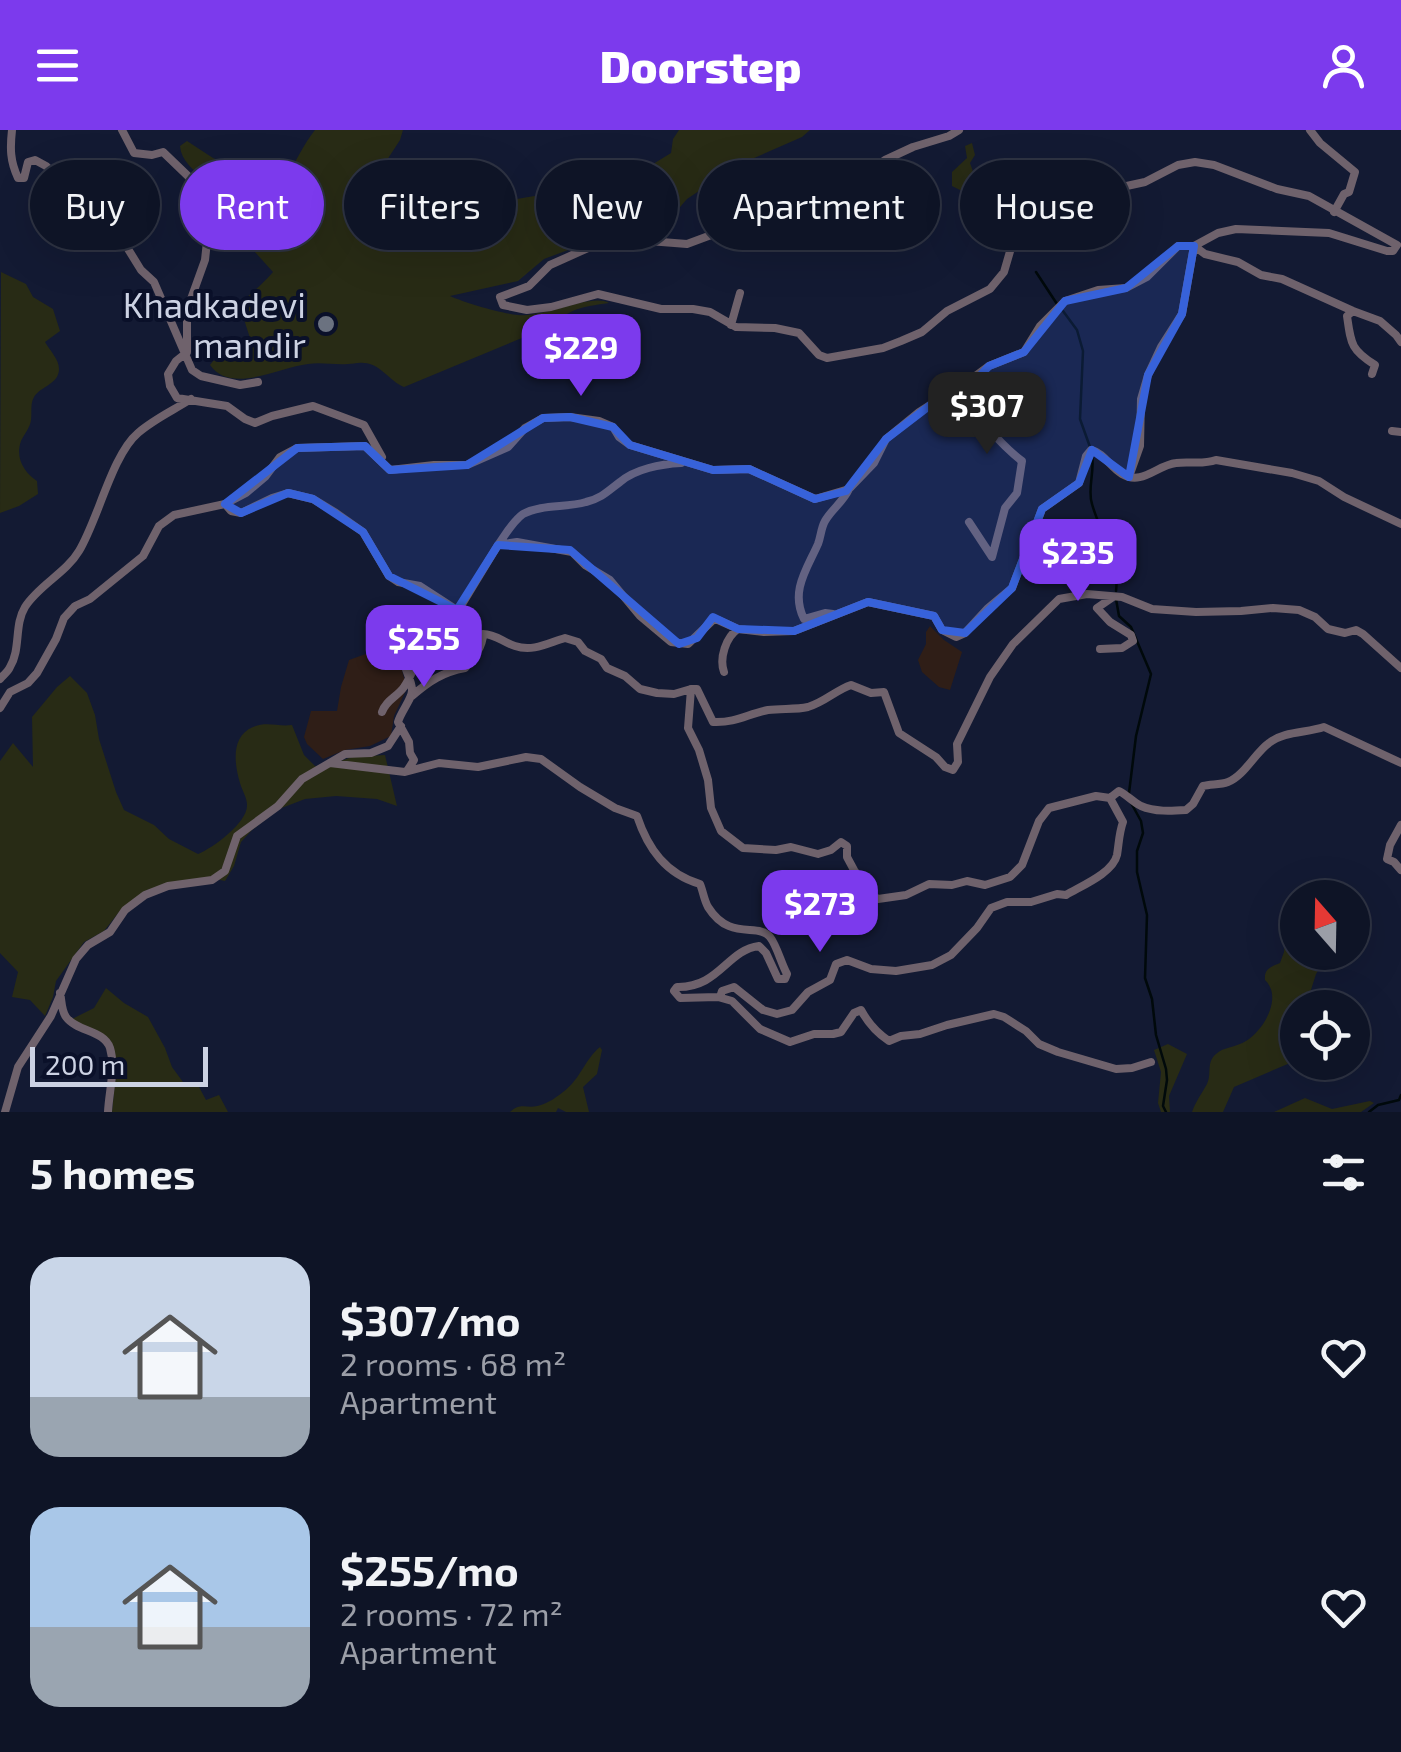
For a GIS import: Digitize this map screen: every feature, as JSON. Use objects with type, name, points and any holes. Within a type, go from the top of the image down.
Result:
[{"type":"street","points":[[12,130],[12,165],[18,178],[24,178],[28,162],[35,160],[46,166],[120,236],[154,282],[192,370],[200,376],[240,385],[258,382]]},
{"type":"street","points":[[122,130],[134,153],[163,152],[216,203],[217,214],[208,232],[205,260],[188,310],[187,355]]},
{"type":"street","points":[[838,614],[804,619],[801,614],[798,592],[822,526],[874,463],[886,439],[933,403],[958,399],[974,377],[989,366],[1024,352],[1040,326],[1065,302],[1098,290],[1126,288],[1147,277],[1178,246],[1194,246],[1218,233],[1329,233],[1387,251],[1399,246],[1309,196],[1196,162],[1178,164],[1144,182],[1122,187],[1072,179],[1018,224],[998,282],[947,311],[922,332],[883,348],[827,358],[820,356],[798,333],[775,328],[736,328],[710,312],[661,310],[598,294],[526,310],[504,305],[500,297],[529,286],[550,265],[596,244],[636,240],[686,244],[730,228],[780,229],[806,223],[828,230],[841,222],[853,197],[878,166],[912,147],[959,130]]},
{"type":"street","points":[[1310,130],[1354,172],[1349,192],[1334,212]]},
{"type":"street","points":[[1194,246],[1380,321],[1401,342]]},
{"type":"street","points":[[1130,477],[1140,446],[1144,387],[1161,347],[1182,314],[1194,246]]},
{"type":"street","points":[[731,324],[740,293]]},
{"type":"street","points":[[1353,311],[1347,316],[1350,341],[1356,354],[1376,365],[1372,374]]},
{"type":"street","points":[[187,355],[176,361],[168,374],[177,398],[227,406],[255,423],[313,406],[364,425],[390,470]]},
{"type":"street","points":[[964,394],[1002,446],[1022,461],[1017,493],[1005,508],[992,557],[969,522]]},
{"type":"street","points":[[0,679],[10,668],[26,606],[78,552],[127,446],[136,434],[190,399]]},
{"type":"street","points":[[390,470],[468,465],[508,447],[526,428],[543,418],[570,417],[599,420],[613,427],[630,445],[713,470],[749,469],[816,499],[849,489]]},
{"type":"street","points":[[0,708],[10,692],[37,673],[64,618],[143,556],[159,526],[174,515],[225,504],[246,493],[266,477],[280,457],[297,448],[365,446],[390,470]]},
{"type":"street","points":[[498,545],[517,542],[572,552],[610,580],[640,616],[671,642],[688,644],[713,620],[738,629],[794,631],[868,602],[934,616],[942,630],[956,637],[965,634],[1012,588],[1042,509],[1079,483],[1088,452],[1096,450],[1121,474],[1130,477],[1138,478],[1173,463],[1226,460],[1319,481],[1401,524]]},
{"type":"street","points":[[695,465],[666,464],[622,479],[609,493],[588,502],[536,509],[519,516],[447,629],[448,641],[492,634],[516,647],[541,648],[565,638],[578,642],[607,668],[640,689],[674,694],[697,688],[713,722],[732,722],[766,710],[809,706],[851,684],[871,693],[884,692],[899,733],[954,770],[958,762],[957,744],[990,677],[1014,644],[1059,599],[1087,594],[1122,597],[1152,609],[1196,612],[1299,610],[1328,629],[1344,633],[1356,630],[1401,668]]},
{"type":"street","points":[[225,504],[240,513],[288,493],[313,499],[363,532],[389,576],[420,586],[458,610]]},
{"type":"street","points":[[1100,649],[1122,648],[1134,641],[1096,608],[1113,597]]},
{"type":"street","points":[[724,672],[721,664],[725,648],[732,632],[738,629]]},
{"type":"street","points":[[407,771],[414,760],[398,722],[400,715],[412,696],[430,680],[465,668],[480,646],[482,634]]},
{"type":"street","points":[[382,712],[430,645]]},
{"type":"street","points":[[408,648],[404,655],[412,696]]},
{"type":"street","points":[[691,689],[688,728],[699,750],[711,808],[721,831],[743,848],[791,847],[818,854],[841,842],[871,896],[878,898],[906,896],[929,884],[952,886],[967,881],[986,885],[1010,876],[1022,865],[1039,821],[1049,808],[1096,796],[1110,798],[1118,791],[1153,810],[1186,810],[1204,786],[1234,780],[1269,742],[1283,734],[1324,728],[1401,764]]},
{"type":"street","points":[[6,1112],[18,1067],[50,1016],[76,959],[88,945],[110,932],[136,900],[156,890],[212,880],[225,870],[236,836],[278,806],[302,779],[345,754],[371,753],[388,746],[402,726]]},
{"type":"street","points":[[330,764],[407,771],[439,763],[478,767],[526,757],[541,759],[614,808],[637,816],[644,840],[662,862],[700,884],[707,905],[727,927],[760,930],[770,937],[787,974],[785,979],[778,979],[766,954],[759,946],[750,947],[705,982],[677,987],[674,992],[680,998],[720,997],[732,1002],[760,1029],[790,1042],[814,1034],[841,1032],[854,1013],[862,1010],[868,1022],[889,1041],[994,1014],[1004,1016],[1040,1044],[1058,1052],[1116,1068],[1151,1062]]},
{"type":"street","points":[[720,997],[734,987],[763,1010],[778,1014],[792,1010],[808,992],[830,980],[841,961],[896,970],[944,960],[977,928],[990,908],[1007,902],[1066,895],[1106,870],[1116,860],[1123,822],[1110,798]]},
{"type":"street","points":[[1401,825],[1387,860],[1401,870]]},
{"type":"street","points":[[60,994],[66,1017],[108,1043],[112,1071],[108,1112]]},
{"type":"highlighted area","points":[[1178,246],[1194,246],[1182,314],[1148,375],[1129,477],[1092,450],[1079,483],[1042,509],[1012,588],[965,633],[942,630],[934,616],[868,602],[794,631],[738,629],[713,617],[697,638],[679,644],[570,550],[498,545],[457,610],[389,576],[363,532],[313,499],[288,493],[241,513],[225,504],[297,448],[365,446],[390,470],[467,465],[543,418],[570,417],[613,427],[630,445],[713,470],[749,469],[815,499],[846,491],[886,439],[933,403],[958,399],[989,366],[1024,352],[1065,301],[1126,288]]},
{"type":"shaded area","points":[[930,626],[962,652],[950,690],[939,687],[922,672],[918,660]]},
{"type":"shaded area","points":[[374,651],[398,657],[407,688],[394,716],[391,736],[323,759],[304,737],[311,711],[337,711],[349,660]]},
{"type":"green space","points":[[315,130],[403,130],[387,160],[344,160],[344,250],[516,250],[516,199],[536,196],[536,250],[568,250],[544,259],[518,281],[450,296],[518,315],[591,301],[609,303],[574,310],[558,323],[404,387],[375,366],[362,363],[308,364],[243,379],[219,374],[210,365],[213,361],[237,360],[252,344],[242,307],[273,272],[254,250],[324,250],[324,160],[296,160]]},
{"type":"green space","points":[[679,130],[810,130],[749,160],[698,160],[698,192],[678,210],[678,160],[660,160],[671,153]]},
{"type":"green space","points":[[187,141],[218,160],[185,160],[180,146]]},
{"type":"green space","points":[[972,143],[975,155],[972,160],[965,160],[965,146]]},
{"type":"green space","points":[[960,165],[960,190],[952,186],[952,172]]},
{"type":"green space","points":[[1,272],[26,284],[33,297],[53,309],[60,331],[45,342],[58,362],[58,374],[34,397],[30,423],[19,447],[22,464],[37,481],[38,494],[0,513]]},
{"type":"green space","points":[[70,676],[87,693],[124,810],[198,854],[228,834],[246,812],[236,751],[246,731],[258,725],[292,725],[304,755],[315,766],[352,757],[385,755],[397,806],[377,799],[336,796],[305,799],[279,809],[241,842],[225,881],[210,878],[147,890],[119,912],[104,931],[84,942],[56,981],[45,1016],[30,1000],[12,997],[18,972],[0,953],[0,761],[13,743],[33,767],[32,717]]},
{"type":"green space","points":[[1280,963],[1280,970],[1318,970],[1311,990],[1280,990],[1280,1067],[1234,1087],[1223,1112],[1192,1112],[1207,1084],[1213,1057],[1246,1041],[1265,1021],[1272,1004],[1265,980],[1271,967]]},
{"type":"green space","points":[[106,988],[148,1017],[183,1082],[199,1087],[206,1100],[219,1095],[228,1112],[112,1112],[116,1073],[110,1040],[72,1019],[94,1008]]},
{"type":"green space","points":[[1168,1044],[1187,1054],[1169,1096],[1170,1112],[1161,1112],[1161,1072],[1154,1050]]},
{"type":"green space","points":[[600,1047],[597,1074],[583,1087],[589,1112],[558,1108],[556,1112],[510,1112],[518,1107],[541,1105],[558,1096],[574,1082]]},
{"type":"green space","points":[[1305,1098],[1332,1109],[1374,1103],[1361,1112],[1274,1112]]},
{"type":"waterway","points":[[1036,272],[1057,304]]},
{"type":"waterway","points":[[1063,311],[1077,330],[1083,351],[1080,419],[1090,447]]},
{"type":"waterway","points":[[1092,455],[1091,498],[1112,558],[1116,591]]},
{"type":"waterway","points":[[1116,599],[1119,616],[1131,627],[1151,674],[1136,736],[1129,793]]},
{"type":"waterway","points":[[1130,801],[1143,833],[1137,851],[1137,872],[1147,915],[1145,978],[1166,1069],[1166,1112]]},
{"type":"waterway","points":[[1369,1112],[1378,1105],[1399,1100],[1401,1095]]},
{"type":"place","name":"Khadkadevi mandir","points":[[326,324]]}]
